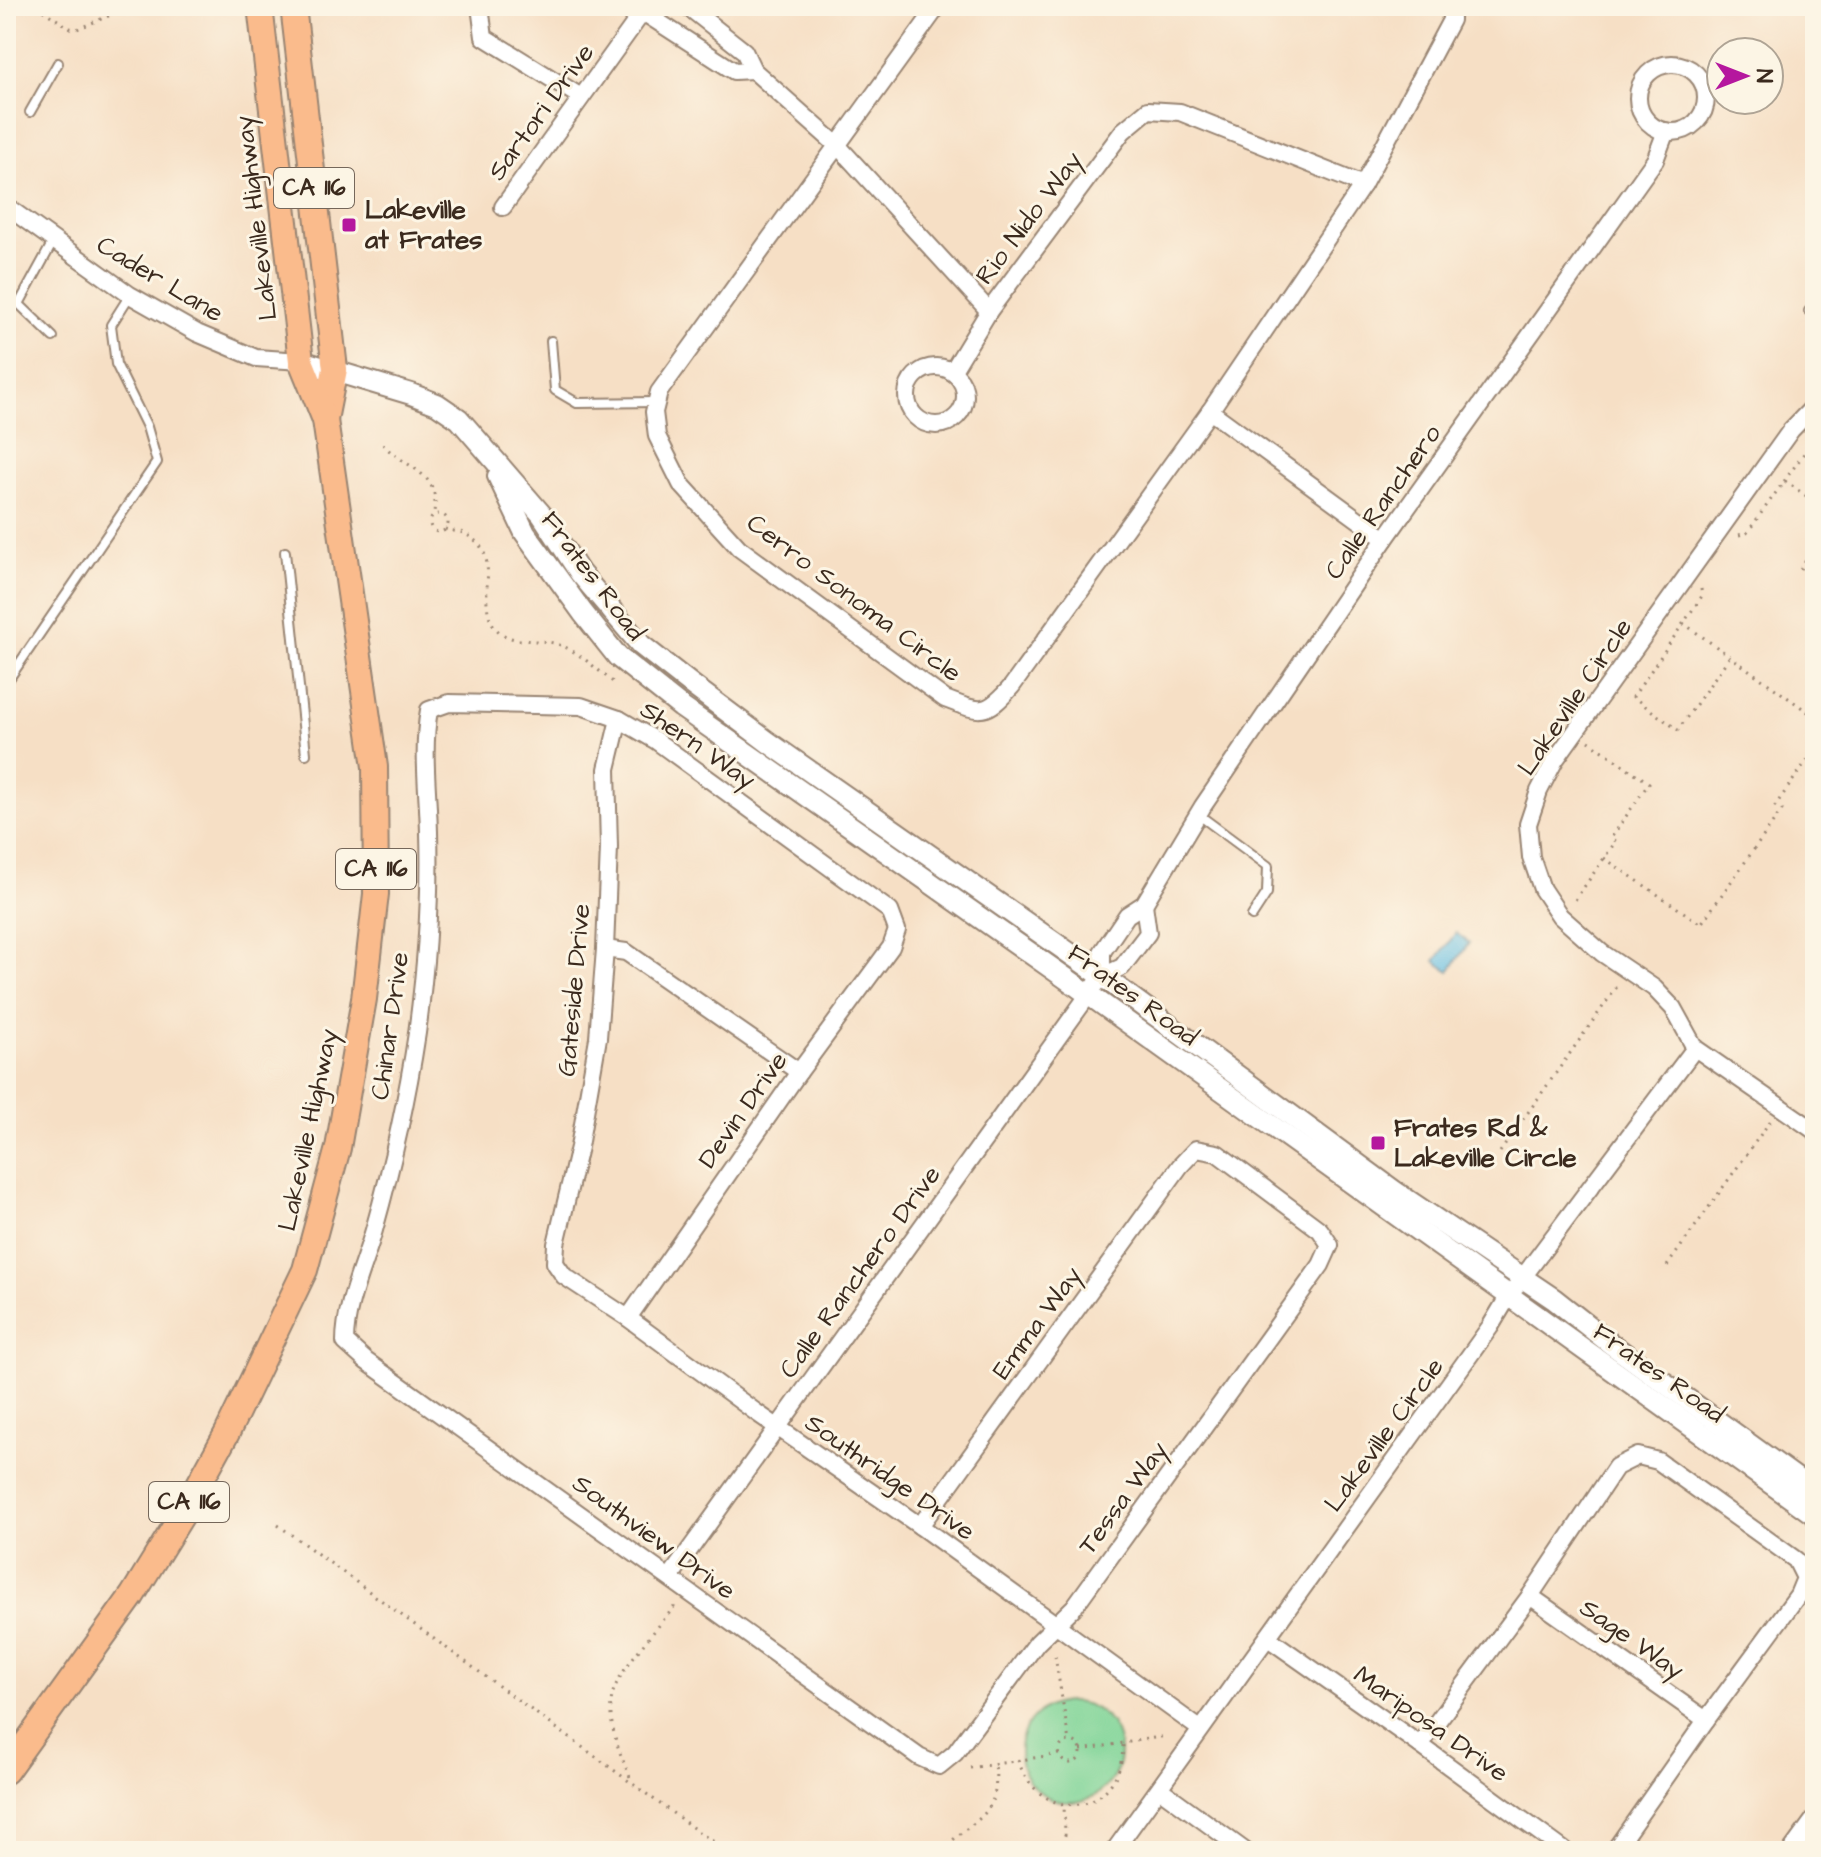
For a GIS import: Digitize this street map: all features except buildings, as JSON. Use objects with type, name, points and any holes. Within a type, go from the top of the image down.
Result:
[{"type":"main road","name":"Lakeville Highway","points":[[6,1771],[132,1596],[182,1515],[227,1433],[305,1270],[338,1148],[364,999],[376,894],[375,767],[325,420],[301,361],[260,6]]},
{"type":"main road","name":"Lakeville Highway","points":[[293,6],[335,369],[325,420]]},
{"type":"street","points":[[480,6],[484,37],[581,97]]},
{"type":"street","name":"Rio Nido Way","points":[[687,6],[744,51],[753,70],[838,146],[989,311],[1123,131],[1148,110],[1180,112],[1363,185]]},
{"type":"street","points":[[657,402],[659,392],[938,6]]},
{"type":"street","name":"Cerro Sonoma Circle","points":[[657,402],[654,412],[657,436],[681,484],[739,548],[945,699],[973,710],[995,706],[1210,411],[1363,185],[1451,20],[1451,6]]},
{"type":"street","name":"Sartori Drive","points":[[503,207],[645,9]]},
{"type":"street","name":"Rio Nido Way","points":[[645,9],[734,71],[753,70]]},
{"type":"street","points":[[1674,64],[1694,72],[1702,80],[1706,102],[1703,112],[1688,128],[1666,131],[1646,120],[1638,99],[1645,77],[1653,69],[1674,64]]},
{"type":"street","name":"Calle Ranchero","points":[[1102,976],[1102,952],[1127,915],[1144,904],[1198,814],[1385,539],[1655,160],[1666,131]]},
{"type":"street","name":"Cader Lane","points":[[6,206],[130,295],[197,333],[256,358],[301,361]]},
{"type":"street","points":[[952,372],[989,311]]},
{"type":"street","name":"Frates Road","points":[[301,361],[335,369],[437,404],[459,419],[542,515],[580,573],[641,645],[768,742],[1102,976],[1394,1191],[1523,1278],[1815,1492]]},
{"type":"street","name":"Lakeville Circle","points":[[1815,405],[1791,430],[1555,760],[1539,791],[1528,824],[1531,857],[1542,889],[1560,916],[1602,953],[1654,988],[1673,1008],[1695,1048],[1815,1131]]},
{"type":"street","points":[[1210,411],[1385,539]]},
{"type":"street","name":"Frates Road","points":[[488,455],[525,533],[618,657],[681,707],[1089,994],[1815,1515]]},
{"type":"street","name":"Shern Way","points":[[429,710],[449,703],[581,706],[619,719],[655,740],[890,911],[897,930]]},
{"type":"street","name":"Chinar Drive","points":[[345,1342],[345,1325],[374,1232],[398,1137],[417,1033],[426,927],[429,833],[424,738],[429,710]]},
{"type":"street","name":"Gateside Drive","points":[[555,1263],[556,1244],[579,1147],[598,1038],[609,847],[607,769],[619,719]]},
{"type":"street","name":"Calle Ranchero","points":[[1089,994],[1102,976],[1122,967],[1148,933],[1144,904]]},
{"type":"street","name":"Devin Drive","points":[[628,1318],[799,1072],[891,947],[897,930]]},
{"type":"street","points":[[605,949],[626,952],[799,1072]]},
{"type":"street","name":"Calle Ranchero Drive","points":[[670,1577],[1089,994]]},
{"type":"street","name":"Lakeville Circle","points":[[1114,1851],[1490,1327],[1508,1297],[1695,1048]]},
{"type":"street","name":"Tessa Way","points":[[939,1766],[955,1753],[1037,1643],[1074,1607],[1312,1278],[1330,1245],[1320,1230],[1217,1153],[1196,1149]]},
{"type":"street","name":"Emma Way","points":[[920,1526],[1180,1166],[1196,1149]]},
{"type":"street","name":"Southridge Drive","points":[[555,1263],[564,1276],[628,1318],[1200,1729]]},
{"type":"street","name":"Southview Drive","points":[[345,1342],[366,1361],[919,1757],[939,1766]]},
{"type":"street","points":[[1420,1745],[1530,1596],[1616,1467],[1638,1456],[1658,1461],[1796,1560],[1805,1578],[1798,1595],[1614,1851]]},
{"type":"street","name":"Sage Way","points":[[1530,1596],[1706,1720]]},
{"type":"street","name":"Mariposa Drive","points":[[1268,1638],[1565,1851]]},
{"type":"street","points":[[1160,1789],[1245,1851]]},
{"type":"street","points":[[1791,1851],[1815,1818]]},
{"type":"lane","points":[[30,112],[58,63]]},
{"type":"lane","points":[[53,337],[19,304],[54,240]]},
{"type":"lane","points":[[6,683],[157,462],[147,427],[116,364],[111,325],[130,295]]},
{"type":"lane","points":[[551,341],[555,390],[577,403],[657,402]]},
{"type":"lane","points":[[285,552],[306,754]]},
{"type":"lane","points":[[1198,814],[1268,866],[1267,893],[1252,916]]},
{"type":"path","points":[[36,6],[70,28],[77,29],[133,6]]},
{"type":"path","points":[[1737,535],[1747,533],[1815,438]]},
{"type":"path","points":[[383,444],[398,459],[412,464],[423,474],[435,498],[430,520],[432,528],[462,533],[487,559],[488,611],[494,625],[504,636],[565,646],[613,682]]},
{"type":"path","points":[[1785,481],[1815,502]]},
{"type":"path","points":[[433,516],[438,514],[446,518],[448,524],[445,529]]},
{"type":"path","points":[[1800,569],[1815,547]]},
{"type":"path","points":[[1700,584],[1702,596],[1633,697],[1678,730],[1730,656]]},
{"type":"path","points":[[1683,623],[1815,717]]},
{"type":"path","points":[[1575,900],[1616,841],[1611,838],[1649,783],[1589,741]]},
{"type":"path","points":[[1604,858],[1701,924],[1782,810],[1775,806],[1815,749]]},
{"type":"path","points":[[1500,1152],[1622,981]]},
{"type":"path","points":[[1667,1266],[1773,1117]]},
{"type":"path","points":[[278,1525],[716,1843],[756,1851]]},
{"type":"path","points":[[631,1780],[612,1722],[611,1704],[615,1687],[674,1607]]},
{"type":"path","points":[[1055,1656],[1069,1741]]},
{"type":"path","points":[[1081,1750],[1166,1736]]},
{"type":"path","points":[[1069,1741],[1075,1742],[1081,1750],[1081,1756],[1074,1763],[1064,1762],[1059,1754],[1062,1744],[1069,1741]]},
{"type":"path","points":[[1018,1760],[1024,1777],[1034,1790],[1048,1800],[1064,1805],[1088,1801],[1109,1789],[1123,1760],[1123,1743]]},
{"type":"path","points":[[970,1768],[1059,1754]]},
{"type":"path","points":[[942,1851],[989,1810],[997,1788],[995,1764]]},
{"type":"path","points":[[1060,1851],[1065,1835],[1064,1805]]},
{"type":"green space","points":[[1070,1702],[1089,1706],[1106,1716],[1116,1733],[1120,1752],[1116,1771],[1106,1788],[1089,1798],[1070,1802],[1051,1798],[1034,1788],[1024,1771],[1020,1752],[1024,1733],[1034,1716],[1051,1706]]},
{"type":"water","points":[[1456,933],[1469,943],[1449,971],[1435,961]]},
{"type":"place","name":"Lakeville at Frates","points":[[349,225]]},
{"type":"place","name":"Frates Rd & Lakeville Circle","points":[[1378,1143]]}]
